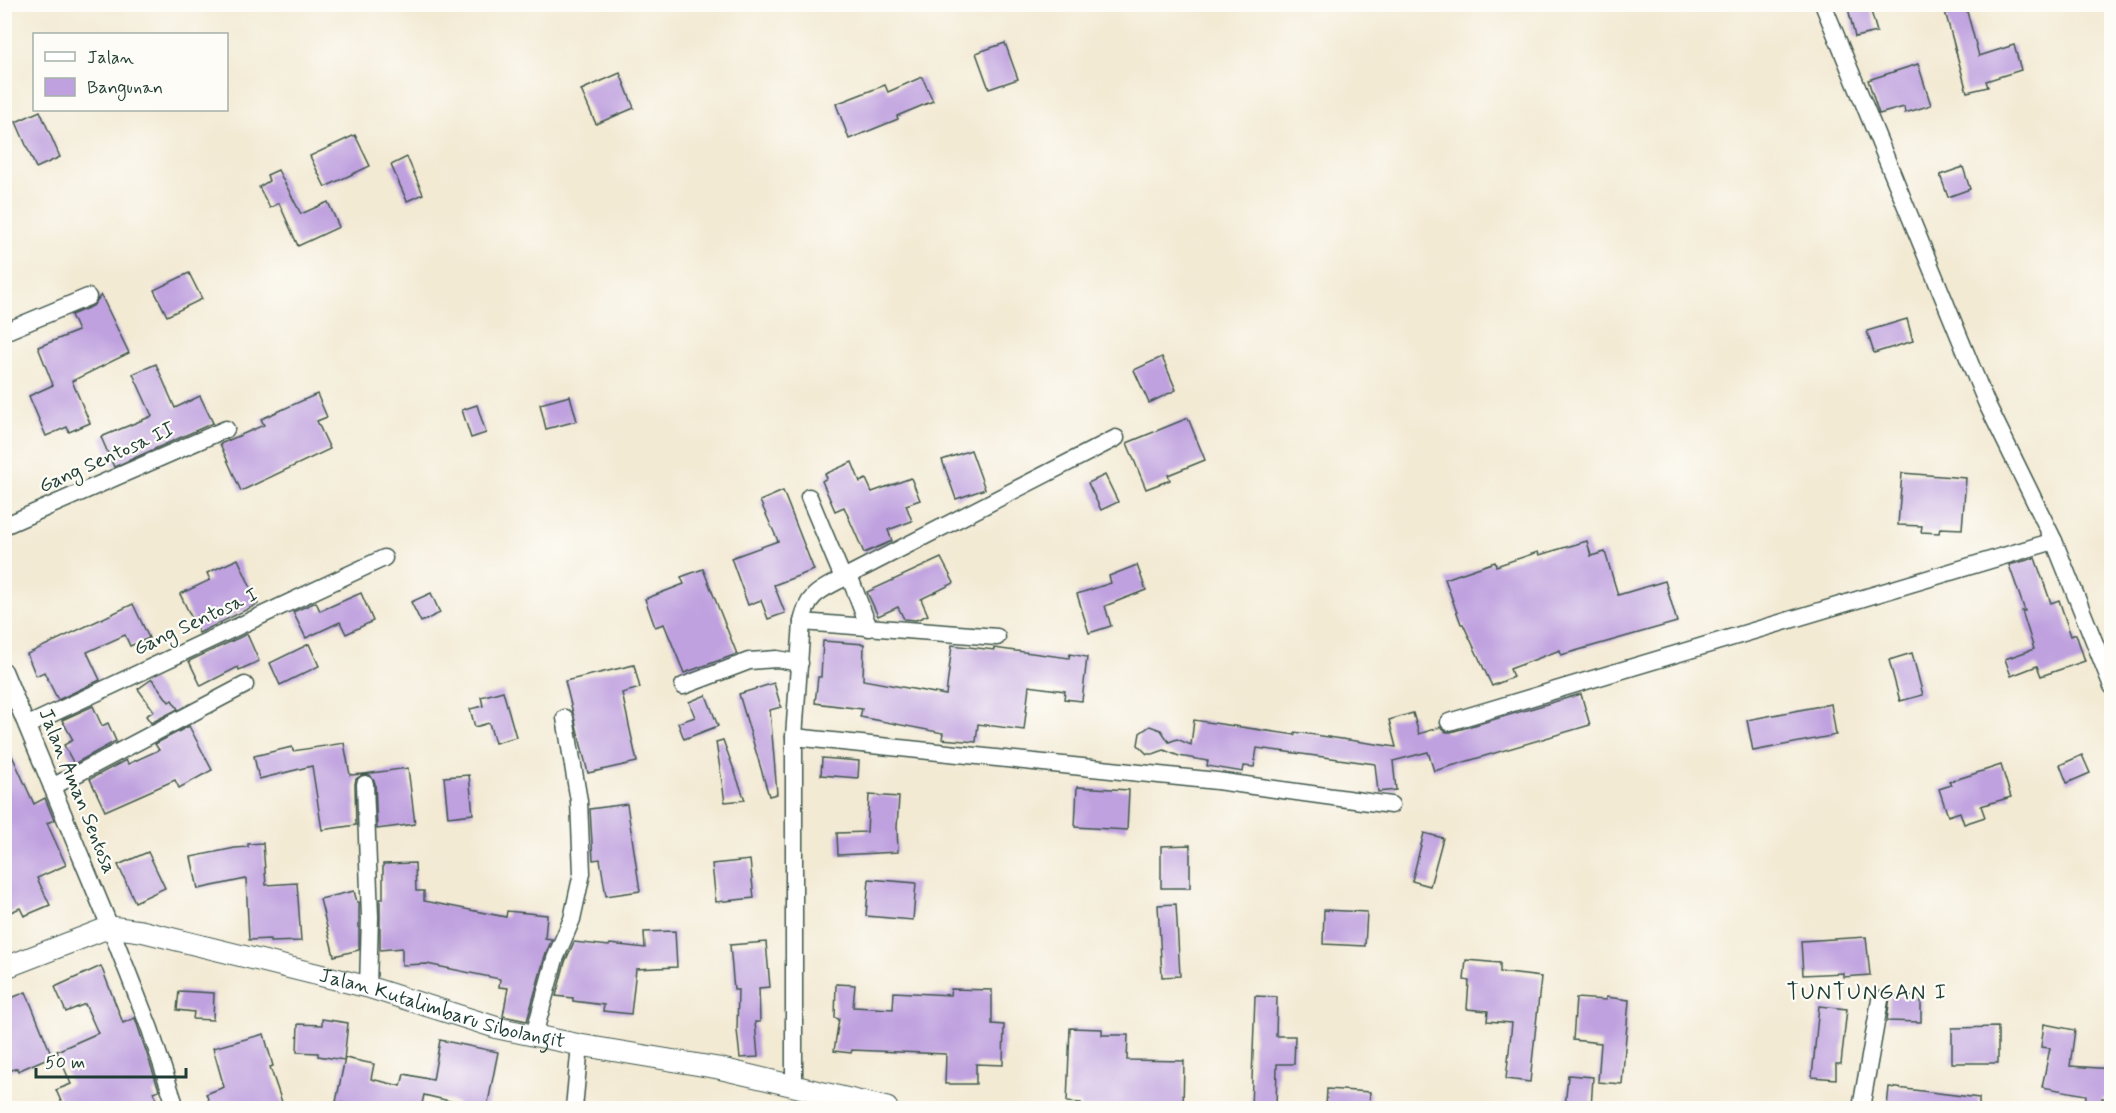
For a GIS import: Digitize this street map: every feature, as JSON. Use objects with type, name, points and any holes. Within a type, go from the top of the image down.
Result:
[{"type":"street","points":[[1823,4],[1986,402],[2054,541],[2112,686]]},
{"type":"street","points":[[4,333],[88,297]]},
{"type":"street","name":"Gang Sentosa II","points":[[4,526],[226,429]]},
{"type":"street","points":[[794,1086],[794,737],[805,606],[816,594],[846,576],[1116,438]]},
{"type":"street","points":[[809,497],[869,628]]},
{"type":"street","points":[[1449,722],[2054,541]]},
{"type":"street","name":"Gang Sentosa I","points":[[28,725],[384,558]]},
{"type":"street","points":[[802,622],[997,637]]},
{"type":"street","points":[[683,686],[749,662],[777,659],[800,663]]},
{"type":"street","name":"Jalan Aman Sentosa","points":[[4,671],[110,927],[150,1029],[176,1108]]},
{"type":"street","points":[[52,787],[245,685]]},
{"type":"street","points":[[534,1035],[555,959],[572,919],[582,873],[579,801],[565,718]]},
{"type":"street","points":[[794,737],[1217,781],[1391,805]]},
{"type":"street","points":[[365,784],[370,906],[368,987]]},
{"type":"street","name":"Jalan Kutalimbaru Sibolangit","points":[[4,968],[110,927],[141,931],[368,987],[498,1028],[580,1045],[718,1068],[887,1108]]},
{"type":"street","points":[[1862,1108],[1880,1000]]},
{"type":"street","points":[[574,1108],[580,1045]]},
{"type":"building","points":[[1847,4],[1869,4],[1877,32],[1855,37]]},
{"type":"building","points":[[1943,4],[1965,4],[1979,56],[2014,45],[2021,70],[1986,81],[1988,87],[1967,92]]},
{"type":"building","points":[[1005,43],[1018,79],[989,89],[976,53]]},
{"type":"building","points":[[1918,64],[1931,105],[1905,113],[1904,107],[1879,114],[1868,80]]},
{"type":"building","points":[[620,73],[634,108],[596,124],[581,90]]},
{"type":"building","points":[[922,77],[933,101],[897,116],[898,119],[849,139],[836,104],[885,85],[888,92]]},
{"type":"building","points":[[40,111],[60,157],[36,168],[16,122]]},
{"type":"building","points":[[355,135],[370,166],[325,187],[310,156]]},
{"type":"building","points":[[407,157],[423,194],[407,201],[391,165]]},
{"type":"building","points":[[1963,167],[1970,189],[1948,197],[1940,175]]},
{"type":"building","points":[[278,170],[301,214],[328,202],[339,227],[298,246],[279,203],[270,208],[259,187],[269,181],[267,175]]},
{"type":"building","points":[[189,273],[202,299],[167,316],[154,290]]},
{"type":"building","points":[[101,295],[129,353],[72,381],[90,423],[69,432],[67,427],[46,436],[29,396],[53,385],[38,347],[78,331],[71,315],[93,306]]},
{"type":"building","points":[[1907,319],[1913,341],[1874,353],[1867,331]]},
{"type":"building","points":[[1162,357],[1176,390],[1149,403],[1134,370]]},
{"type":"building","points":[[156,364],[175,408],[200,396],[213,423],[114,467],[101,437],[152,416],[133,374]]},
{"type":"building","points":[[317,394],[327,417],[317,421],[330,449],[241,491],[220,444],[264,425],[261,419]]},
{"type":"building","points":[[570,396],[577,421],[546,429],[540,404]]},
{"type":"building","points":[[477,405],[486,433],[471,438],[462,410]]},
{"type":"building","points":[[1188,418],[1205,460],[1168,475],[1170,480],[1146,489],[1127,443]]},
{"type":"building","points":[[971,450],[985,489],[956,499],[942,460]]},
{"type":"building","points":[[852,462],[860,482],[866,479],[872,492],[911,478],[920,500],[906,505],[912,521],[888,530],[892,541],[864,553],[844,507],[835,511],[822,481],[827,478],[825,474]]},
{"type":"building","points":[[1902,473],[1966,478],[1962,529],[1940,528],[1939,533],[1921,532],[1922,526],[1898,525]]},
{"type":"building","points":[[1105,475],[1118,502],[1101,510],[1088,483]]},
{"type":"building","points":[[783,491],[814,570],[774,585],[785,613],[768,619],[761,600],[748,605],[731,558],[778,541],[760,501]]},
{"type":"building","points":[[1587,541],[1591,556],[1605,552],[1618,595],[1665,581],[1677,622],[1561,655],[1560,650],[1510,669],[1513,677],[1492,686],[1461,624],[1445,579],[1495,562],[1496,566],[1538,552],[1539,555]]},
{"type":"building","points":[[941,558],[954,583],[921,599],[928,615],[916,620],[904,619],[898,607],[878,616],[867,592]]},
{"type":"building","points":[[2035,558],[2051,603],[2059,600],[2071,636],[2076,634],[2085,661],[2041,676],[2037,666],[2011,676],[2005,659],[2034,649],[2022,611],[2025,611],[2009,565]]},
{"type":"building","points":[[238,559],[258,604],[199,633],[180,594],[210,580],[207,573]]},
{"type":"building","points":[[1137,565],[1146,590],[1105,606],[1111,626],[1089,633],[1077,594],[1111,583],[1109,576]]},
{"type":"building","points":[[703,569],[737,654],[684,673],[664,624],[655,627],[645,599],[684,584],[681,577]]},
{"type":"building","points":[[361,593],[373,621],[346,634],[340,622],[306,638],[293,612],[316,602],[320,611]]},
{"type":"building","points":[[431,593],[440,613],[421,622],[411,602]]},
{"type":"building","points":[[133,604],[149,638],[130,646],[125,635],[87,652],[100,680],[58,700],[44,672],[36,676],[27,654]]},
{"type":"building","points":[[247,634],[259,661],[239,670],[238,667],[201,686],[189,661]]},
{"type":"building","points":[[823,641],[864,644],[863,680],[946,695],[952,645],[1069,658],[1070,654],[1087,657],[1082,701],[1064,699],[1065,691],[1029,686],[1024,730],[978,724],[976,742],[942,739],[943,733],[860,717],[862,709],[815,703],[818,677],[821,677]]},
{"type":"building","points":[[309,644],[319,666],[280,685],[270,663]]},
{"type":"building","points":[[1912,653],[1923,695],[1900,701],[1889,660]]},
{"type":"building","points":[[634,665],[640,688],[622,693],[637,762],[588,773],[565,681]]},
{"type":"building","points":[[152,679],[169,702],[172,700],[178,709],[151,723],[146,716],[154,711],[138,689]]},
{"type":"building","points":[[774,683],[781,707],[770,710],[777,794],[769,796],[739,694]]},
{"type":"building","points":[[503,691],[516,737],[495,743],[489,723],[475,727],[470,709],[483,706],[481,697]]},
{"type":"building","points":[[1581,694],[1590,725],[1434,771],[1428,752],[1393,761],[1396,790],[1378,792],[1375,764],[1257,748],[1254,767],[1244,766],[1243,772],[1207,766],[1208,761],[1179,756],[1164,750],[1147,754],[1138,745],[1140,733],[1150,726],[1161,730],[1169,742],[1177,739],[1191,745],[1194,720],[1396,747],[1389,720],[1413,713],[1419,734],[1440,727],[1446,732],[1451,732]]},
{"type":"building","points":[[706,695],[718,726],[684,739],[678,723],[695,717],[689,702]]},
{"type":"building","points":[[1831,704],[1836,735],[1753,751],[1747,720]]},
{"type":"building","points":[[93,706],[102,726],[108,723],[116,741],[74,764],[64,745],[73,740],[62,720]]},
{"type":"building","points":[[189,726],[212,770],[179,788],[175,780],[105,811],[90,779],[126,760],[128,764],[159,750],[155,744]]},
{"type":"building","points":[[4,738],[34,804],[45,798],[54,820],[47,823],[66,865],[37,878],[50,905],[24,916],[20,908],[4,915]]},
{"type":"building","points":[[723,740],[745,800],[725,802],[716,742]]},
{"type":"building","points":[[344,743],[350,775],[364,774],[356,779],[355,784],[356,825],[322,830],[312,766],[259,779],[254,756],[292,747],[293,751]]},
{"type":"building","points":[[2082,755],[2090,773],[2067,783],[2060,765]]},
{"type":"building","points":[[822,758],[859,761],[858,778],[821,775]]},
{"type":"building","points":[[2001,765],[2011,797],[1981,806],[1985,817],[1964,824],[1960,812],[1948,816],[1939,789],[1951,785],[1949,782]]},
{"type":"building","points":[[408,768],[415,824],[377,829],[375,783],[370,775],[364,774]]},
{"type":"building","points":[[469,775],[473,814],[448,817],[444,777]]},
{"type":"building","points":[[1077,787],[1129,790],[1127,830],[1075,827]]},
{"type":"building","points":[[869,795],[899,797],[898,852],[838,855],[837,833],[867,832]]},
{"type":"building","points":[[627,804],[640,891],[606,896],[600,859],[593,860],[590,809]]},
{"type":"building","points":[[1424,833],[1443,838],[1430,886],[1412,881]]},
{"type":"building","points":[[263,843],[266,885],[297,883],[301,941],[249,940],[246,879],[198,889],[191,857],[248,847],[248,844]]},
{"type":"building","points":[[1190,845],[1190,888],[1161,888],[1161,846]]},
{"type":"building","points":[[148,852],[165,888],[135,902],[118,865]]},
{"type":"building","points":[[750,860],[754,898],[716,902],[712,864]]},
{"type":"building","points":[[415,863],[416,891],[424,891],[424,901],[506,917],[507,911],[547,915],[545,938],[552,939],[527,1021],[503,1016],[508,988],[499,987],[500,979],[427,964],[402,965],[402,948],[380,950],[383,864]]},
{"type":"building","points":[[869,879],[916,883],[913,920],[866,916]]},
{"type":"building","points":[[354,891],[357,902],[359,902],[359,950],[334,956],[320,899]]},
{"type":"building","points":[[1176,904],[1180,976],[1162,977],[1158,905]]},
{"type":"building","points":[[1324,910],[1367,912],[1365,946],[1323,944]]},
{"type":"building","points":[[675,931],[677,967],[636,969],[631,1014],[603,1011],[604,1005],[556,996],[565,962],[574,942],[645,948],[644,932]]},
{"type":"building","points":[[1866,937],[1870,975],[1843,977],[1843,973],[1803,975],[1801,941]]},
{"type":"building","points":[[766,942],[770,987],[759,988],[760,1022],[755,1022],[758,1057],[740,1058],[737,1030],[738,990],[734,990],[730,945]]},
{"type":"building","points":[[1466,960],[1500,963],[1500,972],[1541,977],[1530,1082],[1506,1079],[1512,1023],[1487,1021],[1488,1011],[1467,1009],[1469,981],[1464,980]]},
{"type":"building","points":[[101,966],[123,1023],[135,1018],[159,1090],[153,1092],[160,1108],[64,1108],[56,1090],[71,1084],[57,1051],[98,1033],[85,1004],[66,1012],[55,987]]},
{"type":"building","points":[[836,984],[855,985],[853,1007],[893,1009],[894,992],[950,995],[951,989],[992,990],[992,1024],[1004,1025],[1003,1065],[976,1064],[976,1084],[945,1084],[946,1054],[834,1051],[839,1019],[835,1018]]},
{"type":"building","points":[[179,991],[214,993],[213,1020],[193,1019],[194,1012],[177,1010]]},
{"type":"building","points":[[26,992],[52,1056],[18,1071],[17,1068],[4,1073],[4,1001]]},
{"type":"building","points":[[1255,996],[1277,997],[1276,1036],[1295,1036],[1294,1064],[1277,1064],[1276,1108],[1251,1108]]},
{"type":"building","points":[[1890,996],[1921,997],[1921,1022],[1887,1021]]},
{"type":"building","points":[[1606,997],[1629,1000],[1622,1084],[1598,1082],[1601,1043],[1573,1040],[1576,998],[1606,1000]]},
{"type":"building","points":[[1819,1006],[1847,1009],[1841,1064],[1836,1064],[1836,1079],[1812,1077]]},
{"type":"building","points":[[322,1019],[348,1023],[344,1060],[318,1056],[318,1053],[297,1052],[298,1024],[322,1025]]},
{"type":"building","points":[[2044,1024],[2075,1030],[2070,1066],[2112,1069],[2112,1098],[2102,1098],[2102,1106],[2085,1105],[2086,1095],[2042,1087],[2050,1048],[2041,1047]]},
{"type":"building","points":[[1998,1027],[1998,1063],[1952,1063],[1952,1028]]},
{"type":"building","points":[[1070,1028],[1102,1029],[1102,1035],[1128,1035],[1127,1060],[1184,1061],[1183,1108],[1081,1108],[1081,1103],[1067,1102]]},
{"type":"building","points":[[264,1034],[273,1066],[270,1067],[284,1108],[212,1108],[206,1094],[224,1087],[213,1048]]},
{"type":"building","points":[[440,1040],[498,1052],[487,1108],[457,1105],[458,1103],[424,1095],[421,1108],[367,1108],[336,1102],[345,1058],[374,1064],[371,1079],[401,1086],[404,1074],[433,1080]]},
{"type":"building","points":[[1568,1075],[1593,1077],[1591,1108],[1565,1108]]},
{"type":"building","points":[[1889,1087],[1979,1098],[1979,1108],[1887,1108]]},
{"type":"building","points":[[1327,1089],[1370,1092],[1369,1108],[1326,1108]]},
{"type":"district","name":"TUNTUNGAN I","points":[[1867,993]]}]
